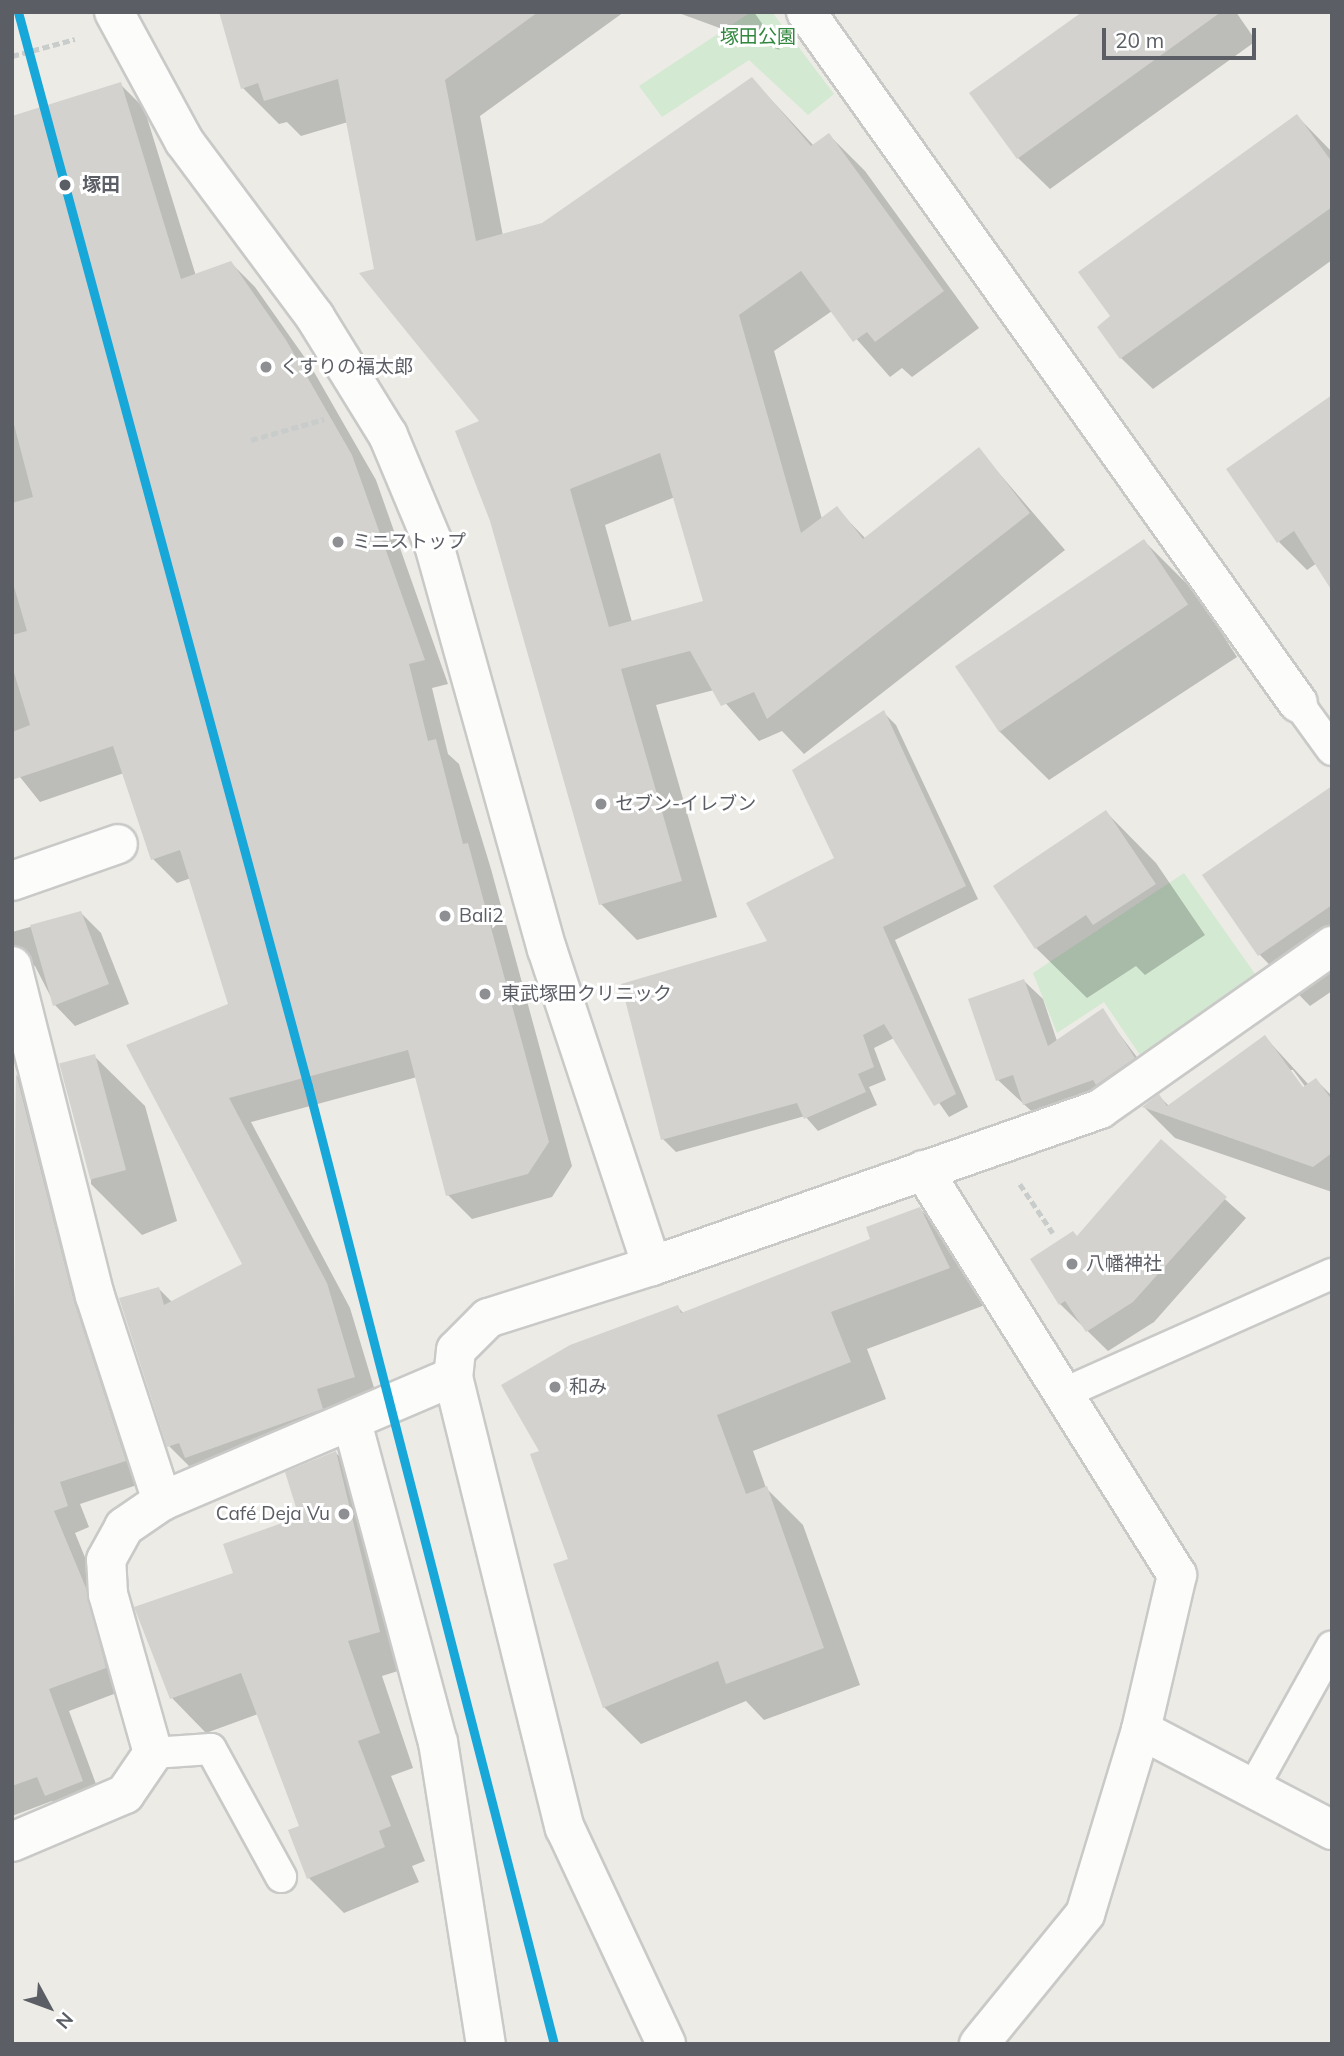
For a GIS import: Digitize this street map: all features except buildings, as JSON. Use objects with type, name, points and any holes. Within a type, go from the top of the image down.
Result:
[{"type":"street","points":[[806,12],[1298,703]]},
{"type":"street","points":[[122,15],[184,141],[315,317],[388,435],[434,545],[547,949],[652,1266]]},
{"type":"street","points":[[12,881],[118,844]]},
{"type":"street","points":[[666,2044],[565,1828],[453,1377],[456,1350],[488,1318],[652,1266],[1100,1110],[1133,1091],[1332,946]]},
{"type":"street","points":[[12,965],[96,1296],[162,1501]]},
{"type":"street","points":[[923,1170],[1177,1575],[1141,1730],[1086,1913],[979,2044]]},
{"type":"street","points":[[12,1842],[125,1794],[153,1753],[108,1594],[106,1560],[124,1527],[162,1501],[453,1377]]},
{"type":"street","points":[[352,1422],[438,1742],[486,2044]]},
{"type":"street","points":[[1141,1730],[1332,1830]]},
{"type":"lane","points":[[1298,703],[1332,750]]},
{"type":"lane","points":[[1062,1394],[1332,1274]]},
{"type":"lane","points":[[1253,1788],[1332,1646]]},
{"type":"lane","points":[[153,1753],[211,1749],[281,1877]]},
{"type":"path","points":[[12,56],[122,15]]},
{"type":"path","points":[[251,440],[331,416]]},
{"type":"path","points":[[995,1146],[1053,1233]]},
{"type":"green space","name":"塚田公園","points":[[751,12],[772,12],[834,94],[808,115],[749,60],[662,117],[639,86]]},
{"type":"green space","points":[[1184,873],[1260,981],[1144,1061],[1104,1002],[1057,1033],[1033,973]]},
{"type":"transit line","points":[[18,12],[308,1086],[554,2044]]},
{"type":"place","name":"塚田","points":[[65,185]]},
{"type":"place","name":"くすりの福太郎","points":[[266,367]]},
{"type":"place","name":"ミニストップ","points":[[338,542]]},
{"type":"place","name":"セブン-イレブン","points":[[601,804]]},
{"type":"place","name":"Bali2","points":[[445,916]]},
{"type":"place","name":"東武塚田クリニック","points":[[485,994]]},
{"type":"place","name":"八幡神社","points":[[1072,1264]]},
{"type":"place","name":"和み","points":[[555,1387]]},
{"type":"place","name":"Café Deja Vu","points":[[344,1514]]}]
